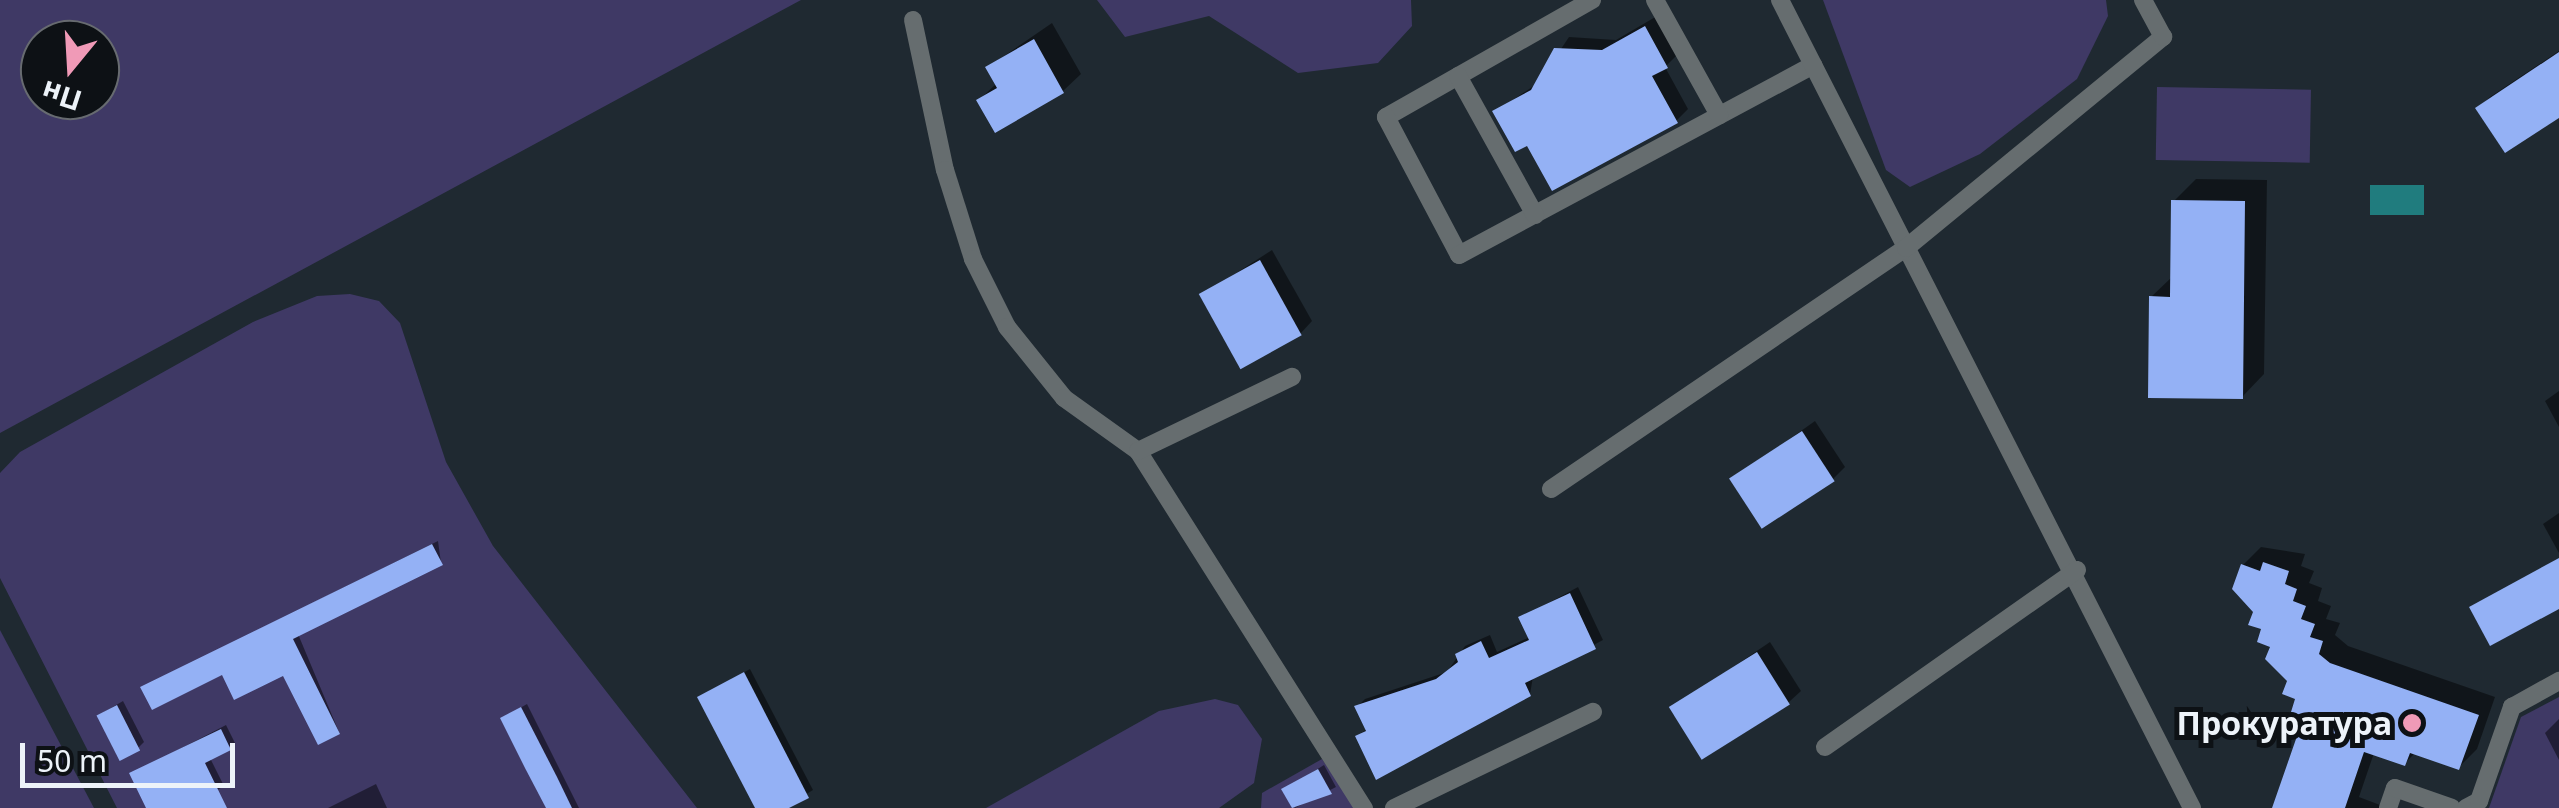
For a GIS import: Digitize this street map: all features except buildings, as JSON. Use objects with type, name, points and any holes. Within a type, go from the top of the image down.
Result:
[{"type":"lane","points":[[1592,0],[1386,116],[1459,255],[1812,65]]},
{"type":"lane","points":[[1655,0],[1720,115]]},
{"type":"lane","points":[[1780,0],[2077,570],[2192,808]]},
{"type":"lane","points":[[1551,489],[1906,248],[2163,37],[2144,0]]},
{"type":"lane","points":[[913,20],[967,242],[1008,327],[1064,398],[1138,451],[1364,808]]},
{"type":"lane","points":[[1458,76],[1535,214]]},
{"type":"lane","points":[[1138,451],[1292,377]]},
{"type":"lane","points":[[1825,747],[2077,570]]},
{"type":"lane","points":[[2466,808],[2479,801],[2512,707],[2559,681]]},
{"type":"lane","points":[[1394,808],[1592,712]]},
{"type":"lane","points":[[2388,808],[2395,788],[2452,808]]},
{"type":"shaded area","points":[[0,0],[801,0],[0,433]]},
{"type":"shaded area","points":[[1097,0],[1411,0],[1412,26],[1378,63],[1298,73],[1209,16],[1125,37]]},
{"type":"shaded area","points":[[1823,0],[2106,0],[2108,16],[2077,79],[1980,154],[1910,187],[1886,170]]},
{"type":"shaded area","points":[[2157,87],[2311,90],[2310,163],[2156,160]]},
{"type":"shaded area","points":[[350,294],[379,301],[400,323],[446,462],[493,546],[697,808],[117,808],[0,578],[0,473],[20,452],[253,322],[317,296]]},
{"type":"shaded area","points":[[0,630],[94,808],[0,808]]},
{"type":"shaded area","points":[[2559,697],[2559,808],[2489,808],[2521,717]]},
{"type":"shaded area","points":[[1215,699],[1238,705],[1262,739],[1254,783],[1219,808],[986,808],[1159,711]]},
{"type":"shaded area","points":[[1322,759],[1356,808],[1261,808],[1262,793]]},
{"type":"water","points":[[2370,185],[2424,185],[2424,215],[2370,215]]},
{"type":"place","name":"Прокуратура","points":[[2412,723]]}]
